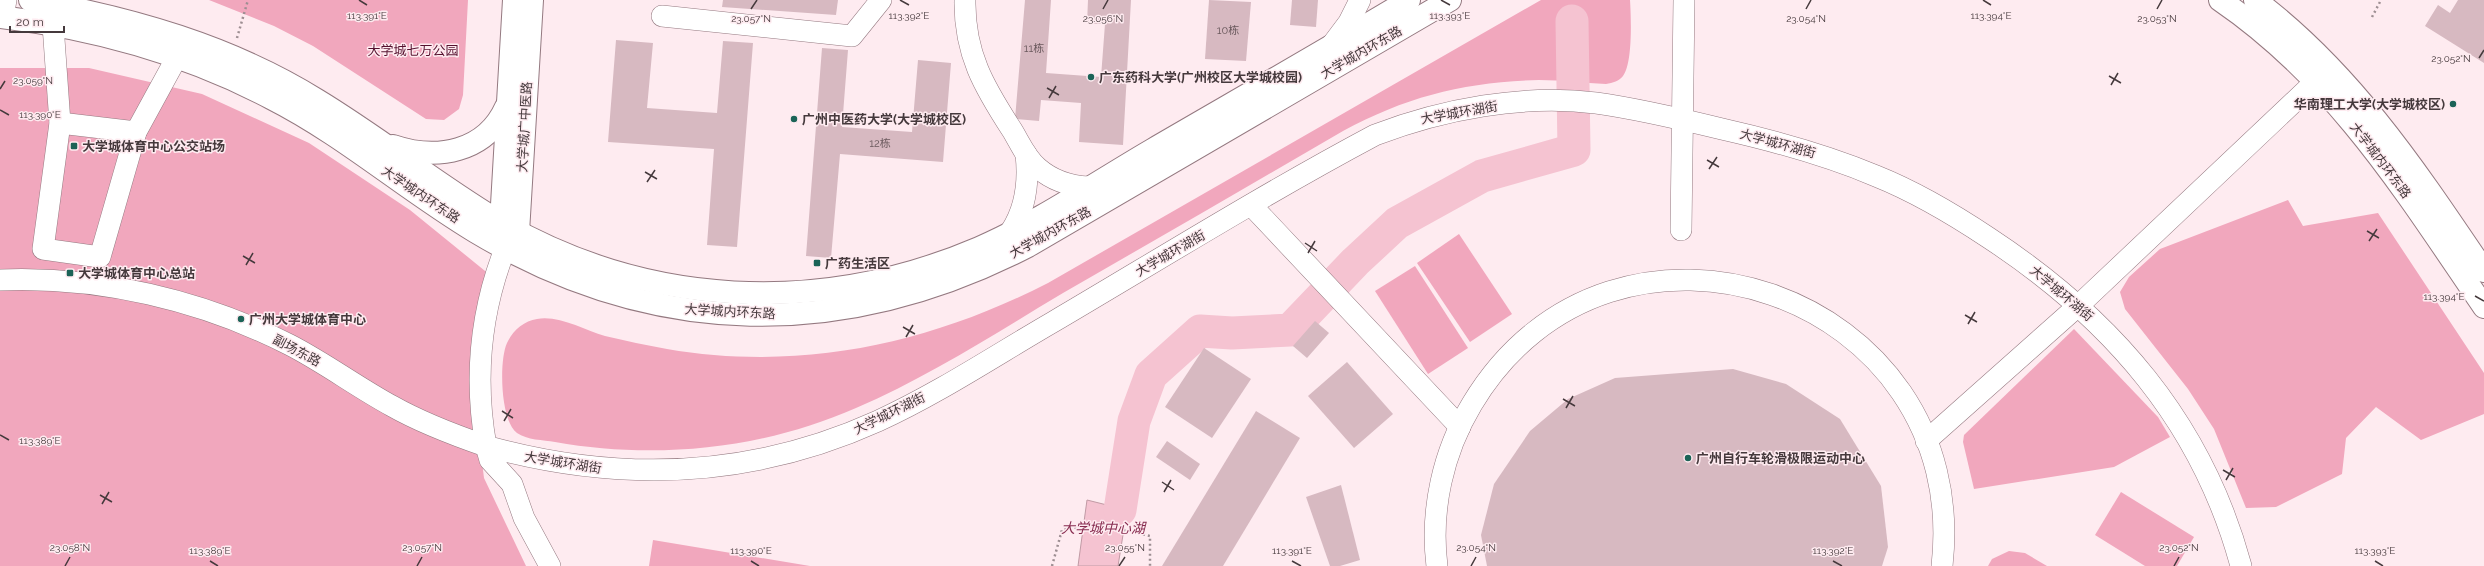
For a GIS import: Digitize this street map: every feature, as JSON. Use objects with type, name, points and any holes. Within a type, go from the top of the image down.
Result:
[{"type":"main road","name":"大学城内环东路","points":[[30,0],[136,23],[184,38],[232,56],[302,91],[378,141],[508,234],[540,265],[614,294],[709,312],[775,314],[817,312],[902,297],[991,265],[1028,246],[1450,0]]},
{"type":"main road","name":"大学城广中医路","points":[[508,234],[508,104],[514,0]]},
{"type":"main road","name":"大学城广中医路","points":[[508,234],[532,0]]},
{"type":"main road","name":"大学城内环东路","points":[[3,11],[53,25],[100,35],[177,58],[235,80],[303,115],[473,230],[508,234],[620,275],[711,292],[774,294],[822,290],[896,278],[963,254],[1011,231],[1409,0]]},
{"type":"main road","name":"大学城内环东路","points":[[2220,0],[2277,44],[2316,81],[2376,150],[2484,307]]},
{"type":"main road","name":"大学城内环东路","points":[[2255,0],[2315,51],[2368,108],[2409,161],[2484,270]]},
{"type":"main road","points":[[378,141],[413,151],[446,152],[460,150],[486,136],[502,117],[508,104]]},
{"type":"street","points":[[662,16],[852,36],[881,0]]},
{"type":"street","points":[[965,0],[967,34],[978,72],[1026,154],[1038,168],[1054,179],[1071,185],[1088,187]]},
{"type":"street","points":[[1331,46],[1349,22],[1360,0]]},
{"type":"street","points":[[1681,230],[1684,0]]},
{"type":"street","points":[[53,25],[60,123],[42,249],[100,257],[136,132],[177,58]]},
{"type":"street","points":[[1926,441],[2079,305],[2316,81]]},
{"type":"street","name":"大学城环湖街","points":[[488,453],[554,463],[616,469],[651,470],[719,466],[762,459],[809,447],[880,420],[934,391],[1252,205],[1375,135],[1410,122],[1475,108],[1557,101],[1594,103],[1682,119],[1792,145],[1879,176],[1957,217],[2036,270],[2079,305],[2135,365],[2183,431],[2218,496],[2241,566]]},
{"type":"street","points":[[60,123],[136,132]]},
{"type":"street","points":[[1011,231],[1021,214],[1024,204],[1027,176],[1026,154]]},
{"type":"street","points":[[1252,205],[1354,316],[1460,427]]},
{"type":"street","name":"大学城广中医路","points":[[488,453],[480,407],[480,353],[490,292],[508,234]]},
{"type":"street","name":"副场东路","points":[[0,280],[64,282],[104,286],[167,299],[215,313],[291,346],[390,405],[488,453]]},
{"type":"street","points":[[1437,566],[1436,530],[1439,492],[1446,465],[1460,427],[1478,395],[1497,369],[1520,346],[1559,316],[1588,301],[1630,287],[1662,282],[1700,280],[1743,285],[1775,294],[1805,307],[1837,326],[1867,351],[1889,375],[1910,406],[1926,441],[1936,472],[1942,504],[1944,537],[1942,566]]},
{"type":"street","points":[[488,453],[512,484],[524,518],[550,566]]},
{"type":"path","points":[[232,56],[248,0]]},
{"type":"path","points":[[2372,17],[2381,0]]},
{"type":"path","points":[[1052,566],[1062,530],[1095,524],[1150,536],[1150,566]]},
{"type":"green space","name":"大学城七万公园","points":[[209,0],[468,0],[463,95],[459,109],[444,120],[426,119],[313,46],[274,26]]},
{"type":"green space","points":[[1541,0],[1630,0],[1630,50],[1626,70],[1623,76],[1616,82],[1606,84],[1539,80],[1512,81],[1462,88],[1414,100],[1367,119],[1343,131],[1063,293],[935,369],[856,408],[821,422],[747,442],[670,450],[632,450],[593,447],[530,438],[517,433],[511,426],[504,404],[502,376],[504,351],[509,338],[516,330],[523,324],[532,320],[545,318],[554,319],[605,336],[636,343],[667,349],[717,355],[766,357],[815,354],[863,348],[910,337],[957,322],[1003,304],[1048,283]]},
{"type":"green space","name":"广州大学城体育中心","points":[[0,68],[89,68],[202,94],[309,143],[410,210],[490,275],[475,407],[484,478],[526,566],[0,566]]},
{"type":"green space","points":[[2288,200],[2303,226],[2378,213],[2484,373],[2484,414],[2421,440],[2376,407],[2346,438],[2342,474],[2276,507],[2246,508],[2214,429],[2188,389],[2125,309],[2120,292],[2129,277],[2160,249]]},
{"type":"green space","points":[[1459,234],[1512,314],[1470,342],[1417,263]]},
{"type":"green space","points":[[1415,266],[1468,348],[1428,374],[1375,291]]},
{"type":"green space","points":[[2074,329],[2158,417],[2170,437],[2114,467],[1974,489],[1963,442],[1964,435]]},
{"type":"green space","points":[[2121,492],[2194,537],[2177,566],[2145,566],[2095,535]]},
{"type":"green space","points":[[653,540],[810,566],[649,566]]},
{"type":"green space","points":[[2009,551],[2025,553],[2047,566],[1988,566],[1992,559]]},
{"type":"water","name":"大学城中心湖","points":[[1087,500],[1127,510],[1118,566],[1078,566]]},
{"type":"building","points":[[723,0],[838,0],[836,15],[722,7]]},
{"type":"building","points":[[1025,0],[1051,0],[1046,73],[1101,77],[1105,24],[1087,24],[1088,0],[1131,0],[1123,145],[1079,142],[1081,103],[1041,100],[1039,121],[1015,119]]},
{"type":"building","points":[[1209,0],[1251,2],[1246,61],[1205,59]]},
{"type":"building","points":[[1292,0],[1318,0],[1316,27],[1290,25]]},
{"type":"building","points":[[2458,0],[2484,0],[2484,63],[2425,26],[2438,5],[2450,13]]},
{"type":"building","points":[[616,40],[653,43],[647,108],[717,113],[723,41],[753,43],[737,247],[707,245],[714,149],[608,142]]},
{"type":"building","points":[[822,48],[848,50],[842,127],[912,132],[918,60],[951,63],[943,162],[840,154],[831,258],[806,256]]},
{"type":"building","points":[[1315,321],[1329,333],[1307,358],[1293,346]]},
{"type":"building","points":[[1204,348],[1251,379],[1212,438],[1165,407]]},
{"type":"building","points":[[1347,362],[1393,414],[1354,448],[1308,396]]},
{"type":"building","name":"广州自行车轮滑极限运动中心","points":[[1733,369],[1786,384],[1840,419],[1881,486],[1888,547],[1882,566],[1487,566],[1481,535],[1494,484],[1530,431],[1568,399],[1615,378]]},
{"type":"building","points":[[1256,411],[1300,438],[1223,566],[1162,566]]},
{"type":"building","points":[[1167,441],[1200,464],[1190,480],[1156,457]]},
{"type":"building","points":[[1341,485],[1360,560],[1340,566],[1330,566],[1306,497]]},
{"type":"waterway","points":[[1120,510],[1134,421],[1151,375],[1200,331],[1232,333],[1290,330],[1355,262],[1397,223],[1482,176],[1574,150],[1572,21]]},
{"type":"place","name":"广东药科大学(广州校区大学城校园)","points":[[1091,77]]},
{"type":"place","name":"华南理工大学(大学城校区)","points":[[2453,104]]},
{"type":"place","name":"广州中医药大学(大学城校区)","points":[[794,119]]},
{"type":"place","name":"大学城体育中心公交站场","points":[[74,146]]},
{"type":"place","name":"广药生活区","points":[[817,263]]},
{"type":"place","name":"大学城体育中心总站","points":[[70,273]]},
{"type":"place","name":"广州大学城体育中心","points":[[241,319]]},
{"type":"place","name":"广州自行车轮滑极限运动中心","points":[[1688,458]]}]
